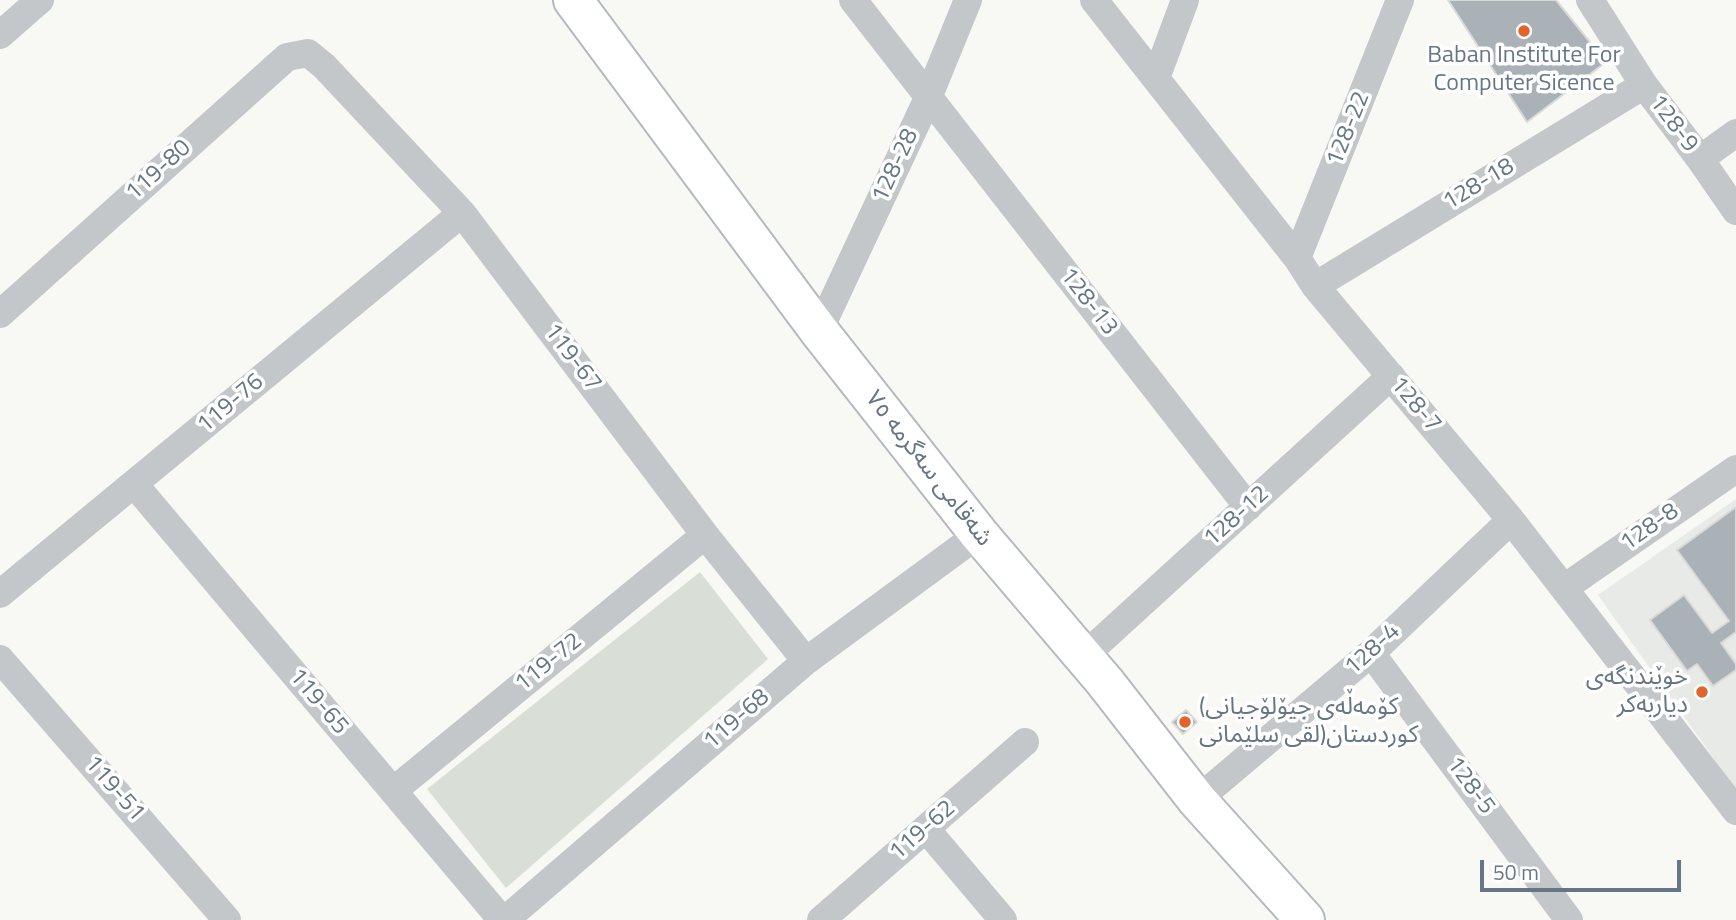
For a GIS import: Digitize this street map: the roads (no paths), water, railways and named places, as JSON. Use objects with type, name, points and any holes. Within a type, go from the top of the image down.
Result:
[{"type":"street","points":[[0,35],[40,0]]},
{"type":"street","name":"شەقامی سەگرمە ٧٥","points":[[573,0],[819,331],[979,534],[1105,682],[1196,800],[1305,920]]},
{"type":"street","name":"128-13","points":[[853,0],[1248,507]]},
{"type":"street","name":"128-28","points":[[819,331],[928,97],[968,0]]},
{"type":"street","name":"128-7","points":[[1094,0],[1297,258],[1315,286],[1511,520],[1736,811]]},
{"type":"street","points":[[1156,78],[1185,0]]},
{"type":"street","name":"128-22","points":[[1297,258],[1401,0]]},
{"type":"street","name":"128-9","points":[[1590,0],[1644,85],[1736,211]]},
{"type":"street","name":"119-80","points":[[0,314],[287,57],[309,53],[324,66]]},
{"type":"street","name":"119-67","points":[[324,66],[462,213],[705,535],[806,661]]},
{"type":"street","name":"128-18","points":[[1315,286],[1644,85]]},
{"type":"street","points":[[1700,159],[1736,133]]},
{"type":"street","name":"119-76","points":[[0,594],[462,213]]},
{"type":"street","name":"128-12","points":[[1083,657],[1391,376]]},
{"type":"street","name":"128-8","points":[[1564,588],[1736,469]]},
{"type":"street","name":"119-65","points":[[134,484],[504,920]]},
{"type":"street","name":"128-4","points":[[1196,800],[1371,653],[1511,520]]},
{"type":"street","name":"119-68","points":[[504,920],[806,661],[979,534]]},
{"type":"street","name":"119-72","points":[[393,791],[705,535]]},
{"type":"street","name":"128-5","points":[[1371,653],[1569,920]]},
{"type":"street","name":"119-51","points":[[0,659],[227,920]]},
{"type":"street","name":"119-62","points":[[821,920],[1025,742]]},
{"type":"street","points":[[926,829],[1003,920]]},
{"type":"place","name":"Baban Institute For Computer Sicence","points":[[1524,31]]},
{"type":"place","name":"خوێندنگەی دیاربەکر","points":[[1702,692]]},
{"type":"place","name":"(کۆمەڵەی جیۆلۆجیانی کوردستان(لقی سلێمانی","points":[[1185,722]]}]
